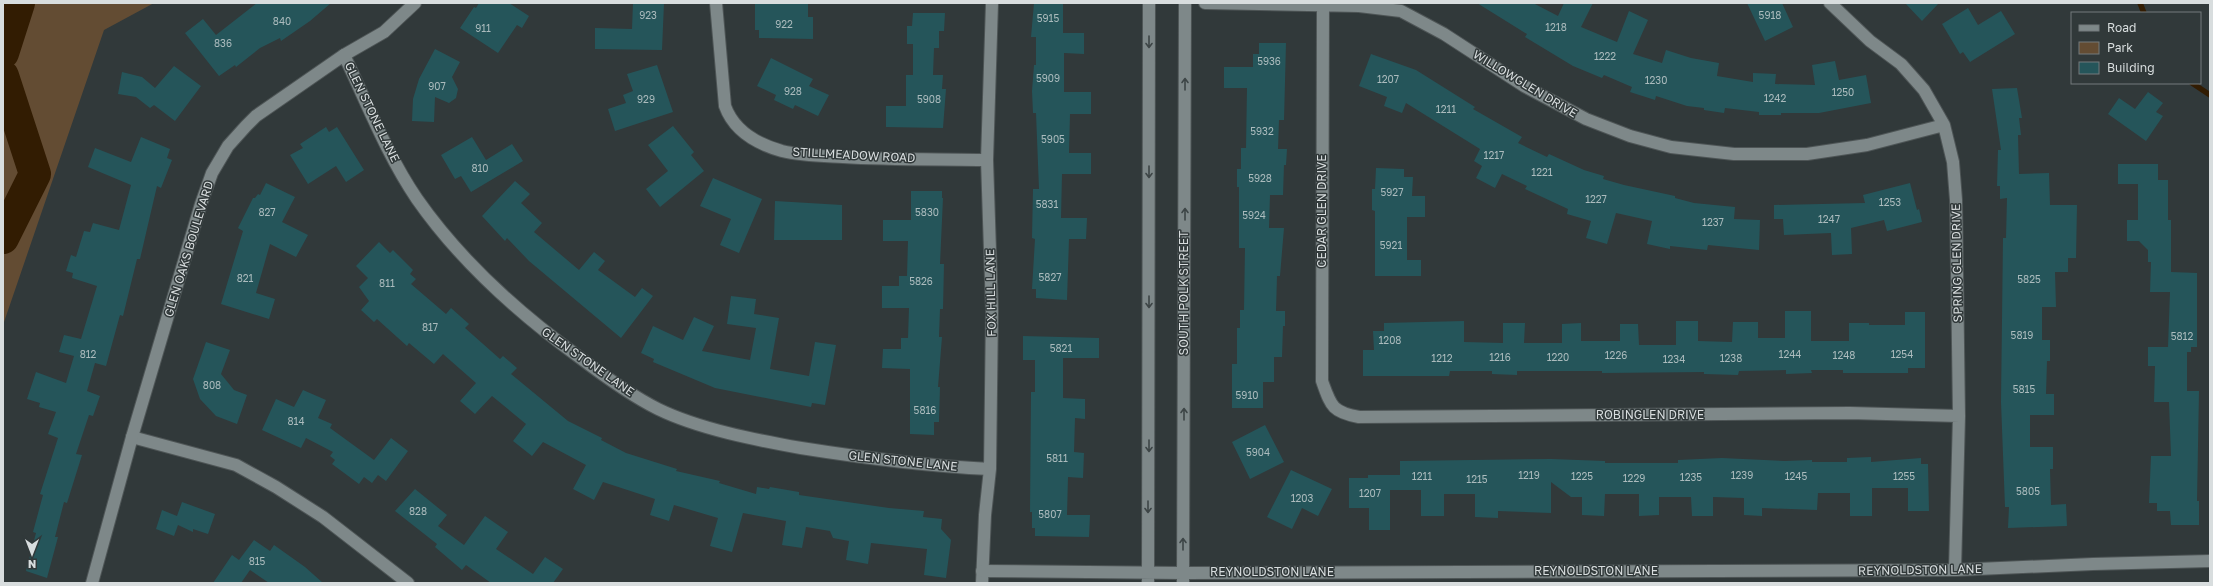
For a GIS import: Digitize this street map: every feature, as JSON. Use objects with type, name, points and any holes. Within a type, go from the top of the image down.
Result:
[{"type":"street","name":"GLEN OAKS BOULEVARD","points":[[92,583],[132,437],[198,212],[212,173],[228,146],[256,116],[344,55],[384,32],[415,3]]},
{"type":"street","name":"STILLMEADOW ROAD","points":[[716,3],[725,106],[729,119],[749,137],[781,151],[800,155],[862,158],[987,160]]},
{"type":"street","name":"FOX HILL LANE","points":[[982,577],[984,515],[990,469],[992,311],[987,160],[992,3]]},
{"type":"street","points":[[1148,578],[1150,3]]},
{"type":"street","name":"SOUTH POLK STREET","points":[[1183,578],[1185,3]]},
{"type":"street","name":"WILLOWGLEN DRIVE","points":[[1205,3],[1323,4],[1359,6],[1400,11],[1444,34],[1524,86],[1586,119],[1630,136],[1671,147],[1734,154],[1807,154],[1867,145],[1944,125]]},
{"type":"street","name":"SPRING GLEN DRIVE","points":[[1830,3],[1870,41],[1901,64],[1924,90],[1944,125],[1953,162],[1956,200],[1959,416],[1955,570]]},
{"type":"street","name":"CEDAR GLEN DRIVE","points":[[1323,4],[1322,381],[1330,402],[1340,413]]},
{"type":"street","name":"GLEN STONE LANE","points":[[344,55],[391,153],[416,198],[451,244],[481,276],[520,312],[616,385],[659,410],[721,431],[767,442],[842,455],[913,464],[990,469]]},
{"type":"street","name":"ROBINGLEN DRIVE","points":[[1340,413],[1359,417],[1842,413],[1959,416]]},
{"type":"street","points":[[132,437],[236,465],[276,487],[323,516],[408,583]]},
{"type":"street","name":"REYNOLDSTON LANE","points":[[982,577],[1183,578],[1955,570],[2210,561]]},
{"type":"green space","points":[[3,3],[154,3],[104,30],[3,325]]},
{"type":"building","points":[[257,3],[331,3],[310,21],[281,41],[280,38],[260,48],[236,67],[235,65],[219,76],[185,33],[203,19],[216,35]]},
{"type":"building","points":[[479,3],[509,3],[529,16],[522,28],[517,25],[498,53],[460,28],[474,7],[476,8]]},
{"type":"building","points":[[633,3],[664,3],[662,50],[595,49],[595,28],[632,29]]},
{"type":"building","points":[[755,3],[808,4],[808,17],[813,17],[813,39],[759,38],[759,30],[755,30]]},
{"type":"building","points":[[1034,3],[1063,3],[1063,33],[1084,33],[1084,54],[1064,53],[1064,92],[1091,92],[1091,114],[1070,114],[1069,153],[1091,153],[1091,174],[1062,174],[1061,218],[1087,218],[1086,239],[1069,239],[1067,300],[1036,298],[1036,289],[1032,289],[1035,239],[1032,238],[1033,189],[1039,189],[1036,113],[1033,113],[1032,91],[1034,65],[1036,65],[1036,37],[1031,37]]},
{"type":"building","points":[[1477,3],[1533,3],[1558,16],[1564,3],[1593,3],[1581,27],[1617,42],[1629,11],[1648,20],[1633,54],[1662,63],[1666,50],[1691,58],[1719,63],[1717,76],[1753,82],[1753,73],[1776,74],[1775,84],[1815,85],[1812,65],[1835,61],[1839,80],[1866,75],[1871,103],[1819,113],[1781,113],[1781,115],[1759,115],[1759,112],[1725,108],[1724,113],[1704,110],[1704,108],[1687,106],[1656,96],[1655,100],[1630,92],[1632,87],[1604,75],[1602,78],[1573,66],[1525,37],[1527,34]]},
{"type":"building","points":[[1747,3],[1782,3],[1793,27],[1765,41]]},
{"type":"building","points":[[1905,3],[1939,3],[1922,21]]},
{"type":"building","points":[[1968,8],[1978,25],[2001,11],[2015,34],[1970,62],[1963,52],[1960,54],[1942,24]]},
{"type":"building","points":[[913,13],[945,13],[944,31],[939,31],[939,48],[934,48],[933,75],[943,75],[942,89],[946,89],[943,128],[886,127],[886,106],[906,106],[906,75],[913,75],[913,44],[907,44],[907,26],[912,26]]},
{"type":"building","points":[[1259,43],[1286,43],[1284,120],[1279,120],[1278,149],[1287,149],[1286,165],[1284,165],[1283,195],[1270,195],[1269,228],[1284,228],[1280,276],[1277,276],[1276,311],[1285,311],[1285,326],[1283,326],[1282,357],[1274,357],[1274,382],[1263,382],[1263,408],[1232,408],[1232,364],[1237,364],[1237,328],[1240,328],[1240,310],[1244,310],[1245,248],[1239,248],[1239,187],[1237,187],[1237,169],[1241,169],[1241,148],[1246,148],[1247,88],[1224,88],[1224,67],[1253,67],[1253,54],[1259,54]]},
{"type":"building","points":[[435,49],[460,62],[452,77],[458,89],[456,98],[449,103],[435,97],[434,122],[412,121],[413,99],[419,79]]},
{"type":"building","points":[[1371,54],[1416,70],[1475,107],[1473,109],[1522,137],[1518,143],[1547,157],[1549,154],[1584,170],[1604,176],[1603,179],[1624,185],[1675,196],[1675,198],[1694,203],[1735,207],[1734,219],[1760,220],[1759,250],[1708,245],[1707,250],[1670,246],[1670,249],[1647,244],[1652,221],[1616,213],[1607,244],[1586,238],[1591,221],[1567,214],[1568,209],[1525,189],[1527,186],[1502,174],[1495,188],[1476,178],[1482,166],[1474,161],[1480,149],[1406,103],[1402,113],[1384,106],[1387,97],[1359,86]]},
{"type":"building","points":[[771,58],[813,79],[809,86],[829,95],[818,116],[795,105],[793,109],[774,100],[776,95],[757,86]]},
{"type":"building","points":[[657,65],[673,112],[615,131],[608,109],[626,103],[623,95],[633,91],[627,74]]},
{"type":"building","points":[[174,66],[201,86],[175,121],[154,105],[150,108],[136,97],[118,94],[122,72],[142,77],[155,88]]},
{"type":"building","points":[[2017,88],[2022,118],[2019,118],[2021,135],[2018,135],[2019,174],[2049,173],[2050,205],[2077,205],[2076,258],[2068,258],[2068,272],[2055,272],[2056,307],[2042,307],[2042,340],[2050,340],[2050,361],[2047,361],[2046,394],[2054,394],[2054,415],[2030,415],[2030,447],[2053,447],[2053,469],[2050,469],[2051,505],[2066,504],[2067,526],[2008,528],[2009,507],[2005,507],[2001,402],[2003,238],[2006,238],[2007,198],[2000,199],[2000,186],[1997,186],[1998,150],[2001,150],[1992,89]]},
{"type":"building","points":[[2148,92],[2163,103],[2156,112],[2163,116],[2146,141],[2108,114],[2119,98],[2135,109]]},
{"type":"building","points":[[673,126],[694,152],[691,155],[704,171],[660,207],[646,189],[668,171],[648,145]]},
{"type":"building","points":[[326,127],[329,132],[337,127],[364,170],[346,182],[336,166],[308,184],[290,155],[303,148],[300,144]]},
{"type":"building","points":[[141,137],[170,149],[167,158],[172,160],[161,188],[157,186],[140,259],[137,259],[123,316],[120,315],[106,366],[95,363],[87,391],[100,396],[93,416],[89,415],[76,454],[82,455],[67,503],[64,502],[55,537],[58,537],[47,578],[26,571],[36,533],[33,532],[43,495],[40,494],[58,438],[48,434],[56,412],[39,407],[40,403],[27,399],[36,372],[66,383],[74,356],[59,352],[64,335],[81,339],[97,286],[72,278],[73,273],[66,271],[71,255],[76,257],[84,231],[90,232],[93,223],[119,230],[131,185],[88,167],[95,148],[131,162]]},
{"type":"building","points":[[472,137],[486,160],[512,144],[523,161],[471,192],[461,176],[455,179],[441,155]]},
{"type":"building","points":[[2118,164],[2158,164],[2158,180],[2168,180],[2168,220],[2171,220],[2171,272],[2197,273],[2197,347],[2191,347],[2191,352],[2187,352],[2187,391],[2199,391],[2197,501],[2199,501],[2199,525],[2171,525],[2170,511],[2157,511],[2157,503],[2149,503],[2151,456],[2171,456],[2169,402],[2154,402],[2155,366],[2148,366],[2148,347],[2168,347],[2170,292],[2150,292],[2151,262],[2148,262],[2148,250],[2139,241],[2127,241],[2127,220],[2138,220],[2138,184],[2118,184]]},
{"type":"building","points":[[1376,168],[1404,169],[1404,177],[1413,177],[1412,196],[1425,196],[1425,217],[1407,217],[1407,260],[1421,260],[1421,276],[1375,276],[1375,211],[1372,210],[1372,189],[1375,189]]},
{"type":"building","points":[[713,178],[762,199],[739,253],[720,245],[731,219],[700,206]]},
{"type":"building","points":[[515,181],[530,194],[521,203],[542,223],[534,232],[579,270],[594,252],[605,261],[598,270],[635,297],[642,288],[653,296],[621,338],[529,261],[507,238],[505,241],[482,216]]},
{"type":"building","points":[[266,183],[295,197],[282,222],[308,235],[296,257],[270,244],[256,293],[275,299],[269,319],[221,304],[243,231],[238,228],[253,198],[255,198],[258,194],[260,195]]},
{"type":"building","points":[[1910,183],[1917,210],[1919,209],[1922,222],[1887,231],[1884,220],[1851,228],[1852,254],[1832,255],[1831,233],[1784,235],[1783,219],[1774,219],[1774,205],[1865,203],[1863,195]]},
{"type":"building","points":[[911,191],[942,191],[943,198],[940,264],[944,264],[943,309],[940,309],[939,337],[942,337],[938,387],[940,387],[939,422],[934,422],[934,435],[910,434],[910,369],[882,368],[883,349],[901,349],[901,338],[908,338],[909,308],[882,308],[882,286],[899,286],[899,276],[907,276],[908,241],[883,241],[883,220],[911,220]]},
{"type":"building","points":[[775,201],[842,205],[842,240],[774,240]]},
{"type":"building","points":[[379,242],[390,253],[393,250],[413,270],[410,274],[416,279],[411,284],[446,314],[451,308],[469,324],[465,328],[500,359],[503,356],[517,368],[511,374],[568,421],[602,438],[601,440],[626,453],[677,469],[676,471],[720,481],[719,483],[756,494],[757,487],[769,489],[770,487],[799,492],[799,495],[889,508],[924,511],[923,517],[942,519],[941,529],[951,540],[946,578],[924,575],[927,549],[871,543],[868,564],[846,560],[849,541],[833,538],[830,531],[806,527],[802,548],[782,545],[786,521],[743,513],[732,552],[710,546],[718,518],[674,505],[669,521],[650,515],[655,499],[603,482],[594,500],[573,489],[586,465],[543,442],[532,456],[513,441],[526,424],[492,396],[475,414],[460,401],[476,383],[443,354],[434,364],[409,343],[407,346],[377,319],[374,322],[361,310],[369,301],[359,287],[368,278],[356,266]]},
{"type":"building","points":[[731,296],[756,299],[754,314],[779,318],[770,369],[809,376],[815,342],[836,345],[825,405],[812,403],[811,407],[715,388],[653,362],[654,359],[641,353],[653,326],[683,340],[694,317],[714,326],[702,351],[750,360],[756,328],[727,324]]},
{"type":"building","points":[[1785,311],[1811,311],[1811,341],[1849,341],[1849,323],[1869,323],[1869,325],[1905,325],[1905,312],[1925,312],[1925,368],[1908,368],[1908,373],[1843,373],[1843,370],[1811,370],[1812,373],[1786,374],[1786,370],[1739,371],[1738,375],[1704,374],[1704,372],[1602,373],[1602,371],[1517,371],[1517,375],[1492,374],[1492,371],[1450,371],[1449,376],[1363,376],[1363,350],[1374,350],[1373,331],[1384,331],[1384,323],[1464,321],[1464,342],[1503,343],[1503,323],[1525,323],[1524,343],[1562,343],[1562,324],[1581,323],[1581,341],[1620,341],[1620,324],[1638,324],[1639,345],[1676,345],[1676,321],[1698,321],[1698,341],[1732,342],[1733,322],[1758,322],[1758,338],[1785,338]]},
{"type":"building","points":[[1023,336],[1099,338],[1099,358],[1063,358],[1063,398],[1085,399],[1085,419],[1075,418],[1074,452],[1084,453],[1083,478],[1068,477],[1067,515],[1090,515],[1089,537],[1035,536],[1035,528],[1032,528],[1032,512],[1030,512],[1031,392],[1035,392],[1035,360],[1023,360]]},
{"type":"building","points":[[206,342],[230,350],[221,374],[234,390],[247,395],[237,424],[216,416],[200,399],[193,379]]},
{"type":"building","points":[[303,390],[326,400],[318,418],[332,424],[330,428],[374,460],[391,438],[408,451],[386,481],[378,475],[372,483],[364,477],[359,484],[332,464],[335,460],[330,456],[333,452],[306,438],[301,448],[262,430],[276,399],[294,407]]},
{"type":"building","points":[[1265,425],[1284,462],[1250,479],[1232,442]]},
{"type":"building","points":[[1871,457],[1871,462],[1921,458],[1921,464],[1928,464],[1929,511],[1908,511],[1908,488],[1872,488],[1872,516],[1850,516],[1850,493],[1818,493],[1817,510],[1762,508],[1762,516],[1744,515],[1744,498],[1713,497],[1713,516],[1692,516],[1691,497],[1659,497],[1659,515],[1639,516],[1639,494],[1605,494],[1604,516],[1582,515],[1582,497],[1571,497],[1551,482],[1551,513],[1498,511],[1498,518],[1475,517],[1475,494],[1444,494],[1444,516],[1421,516],[1421,490],[1390,490],[1390,530],[1369,530],[1369,508],[1349,508],[1349,478],[1368,478],[1368,475],[1400,475],[1400,461],[1551,459],[1605,461],[1605,463],[1678,463],[1678,460],[1722,458],[1847,462],[1847,458]]},
{"type":"building","points":[[1291,470],[1332,489],[1318,516],[1302,508],[1292,529],[1267,517]]},
{"type":"building","points":[[415,489],[447,515],[438,526],[464,545],[485,516],[508,532],[496,549],[533,574],[545,557],[563,569],[553,583],[491,583],[466,565],[462,570],[435,547],[437,544],[395,511]]},
{"type":"building","points":[[182,502],[215,514],[208,534],[193,529],[193,532],[178,525],[174,536],[156,529],[162,510],[177,516]]},
{"type":"building","points":[[254,540],[270,551],[274,545],[305,567],[323,583],[269,583],[250,570],[241,583],[213,583],[232,555],[239,560]]},
{"type":"waterway","points":[[3,53],[19,3]]},
{"type":"waterway","points":[[2140,3],[2144,12]]},
{"type":"waterway","points":[[3,76],[35,174],[3,238]]},
{"type":"waterway","points":[[2194,84],[2210,95]]}]
